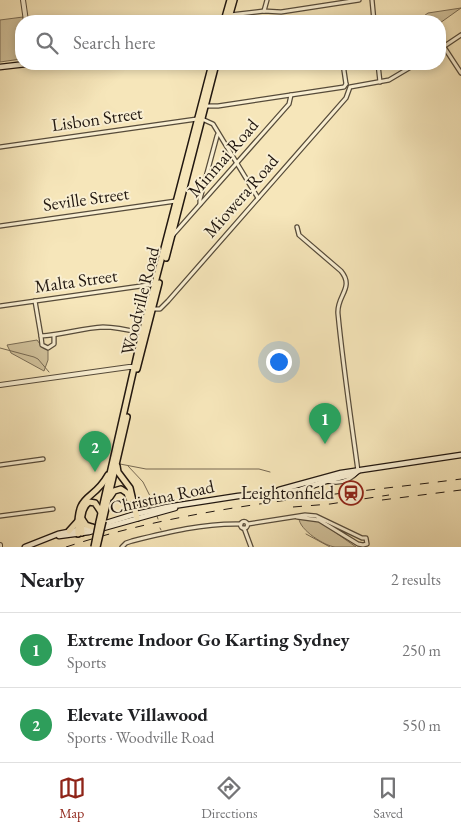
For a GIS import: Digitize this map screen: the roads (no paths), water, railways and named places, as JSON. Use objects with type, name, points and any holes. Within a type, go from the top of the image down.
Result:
[{"type":"main road","points":[[228,15],[232,0]]},
{"type":"main road","points":[[0,67],[15,65]]},
{"type":"main road","name":"Woodville Road","points":[[101,522],[101,513],[136,368],[171,237],[211,70]]},
{"type":"main road","name":"Woodville Road","points":[[203,106],[214,70]]},
{"type":"main road","name":"Woodville Road","points":[[136,368],[142,333],[151,309],[176,201],[200,119]]},
{"type":"main road","name":"Christina Road","points":[[290,489],[352,470],[358,471],[461,456]]},
{"type":"main road","points":[[114,463],[130,488],[134,516]]},
{"type":"main road","points":[[80,531],[82,503],[103,483],[114,463]]},
{"type":"main road","name":"Woodville Road","points":[[96,547],[107,503],[114,463]]},
{"type":"main road","name":"Christina Road","points":[[80,531],[188,504],[290,489],[354,474],[358,471]]},
{"type":"main road","points":[[107,503],[114,491],[124,490],[129,497],[134,516]]},
{"type":"main road","points":[[69,531],[80,520],[84,507],[89,502],[97,504],[101,513]]},
{"type":"main road","points":[[50,537],[134,516]]},
{"type":"main road","points":[[80,520],[92,527]]},
{"type":"main road","points":[[25,547],[69,531],[80,531]]},
{"type":"street","points":[[24,0],[25,15]]},
{"type":"street","points":[[264,11],[267,0]]},
{"type":"street","points":[[246,15],[264,11],[281,12],[359,0]]},
{"type":"street","points":[[372,0],[373,15]]},
{"type":"street","points":[[446,45],[461,35]]},
{"type":"street","points":[[446,53],[461,72]]},
{"type":"street","points":[[344,70],[347,87]]},
{"type":"street","points":[[379,70],[380,82]]},
{"type":"street","points":[[203,106],[218,106],[380,82],[392,79],[406,70]]},
{"type":"street","name":"Miowera Road","points":[[151,309],[160,309],[258,198],[346,98],[347,87]]},
{"type":"street","name":"Minmai Road","points":[[171,237],[288,104],[291,95]]},
{"type":"street","points":[[200,119],[213,124],[258,198]]},
{"type":"street","name":"Lisbon Street","points":[[0,147],[200,119]]},
{"type":"street","points":[[200,204],[218,134]]},
{"type":"street","name":"Seville Street","points":[[0,226],[176,201]]},
{"type":"street","points":[[297,227],[299,235],[341,271],[347,283],[337,310],[358,471]]},
{"type":"street","name":"Malta Street","points":[[0,306],[156,284]]},
{"type":"street","points":[[35,301],[42,345],[48,348],[52,347],[54,335]]},
{"type":"street","points":[[40,336],[102,327],[142,333]]},
{"type":"street","points":[[0,385],[136,368]]},
{"type":"street","points":[[0,465],[43,459]]},
{"type":"street","points":[[0,516],[53,509]]},
{"type":"street","points":[[122,547],[132,541],[176,530],[221,524],[241,524],[245,521],[248,524],[308,515],[316,516],[362,538],[366,538],[367,544],[361,545],[318,519],[295,517]]},
{"type":"street","points":[[241,524],[251,547]]},
{"type":"street","points":[[244,528],[248,524]]},
{"type":"waterway","points":[[0,348],[34,357],[49,372]]},
{"type":"waterway","points":[[120,464],[146,469],[259,469],[270,472]]},
{"type":"waterway","points":[[128,466],[143,482],[155,506]]},
{"type":"waterway","points":[[306,534],[330,547]]},
{"type":"railway","points":[[66,547],[163,521],[212,512],[312,497],[461,479]]},
{"type":"railway","points":[[382,500],[461,490]]},
{"type":"railway","points":[[293,507],[330,504],[389,495]]},
{"type":"place","name":"Extreme Indoor Go Karting Sydney","points":[[325,444]]},
{"type":"place","name":"Elevate Villawood","points":[[95,472]]},
{"type":"place","name":"Leightonfield","points":[[351,493]]}]
